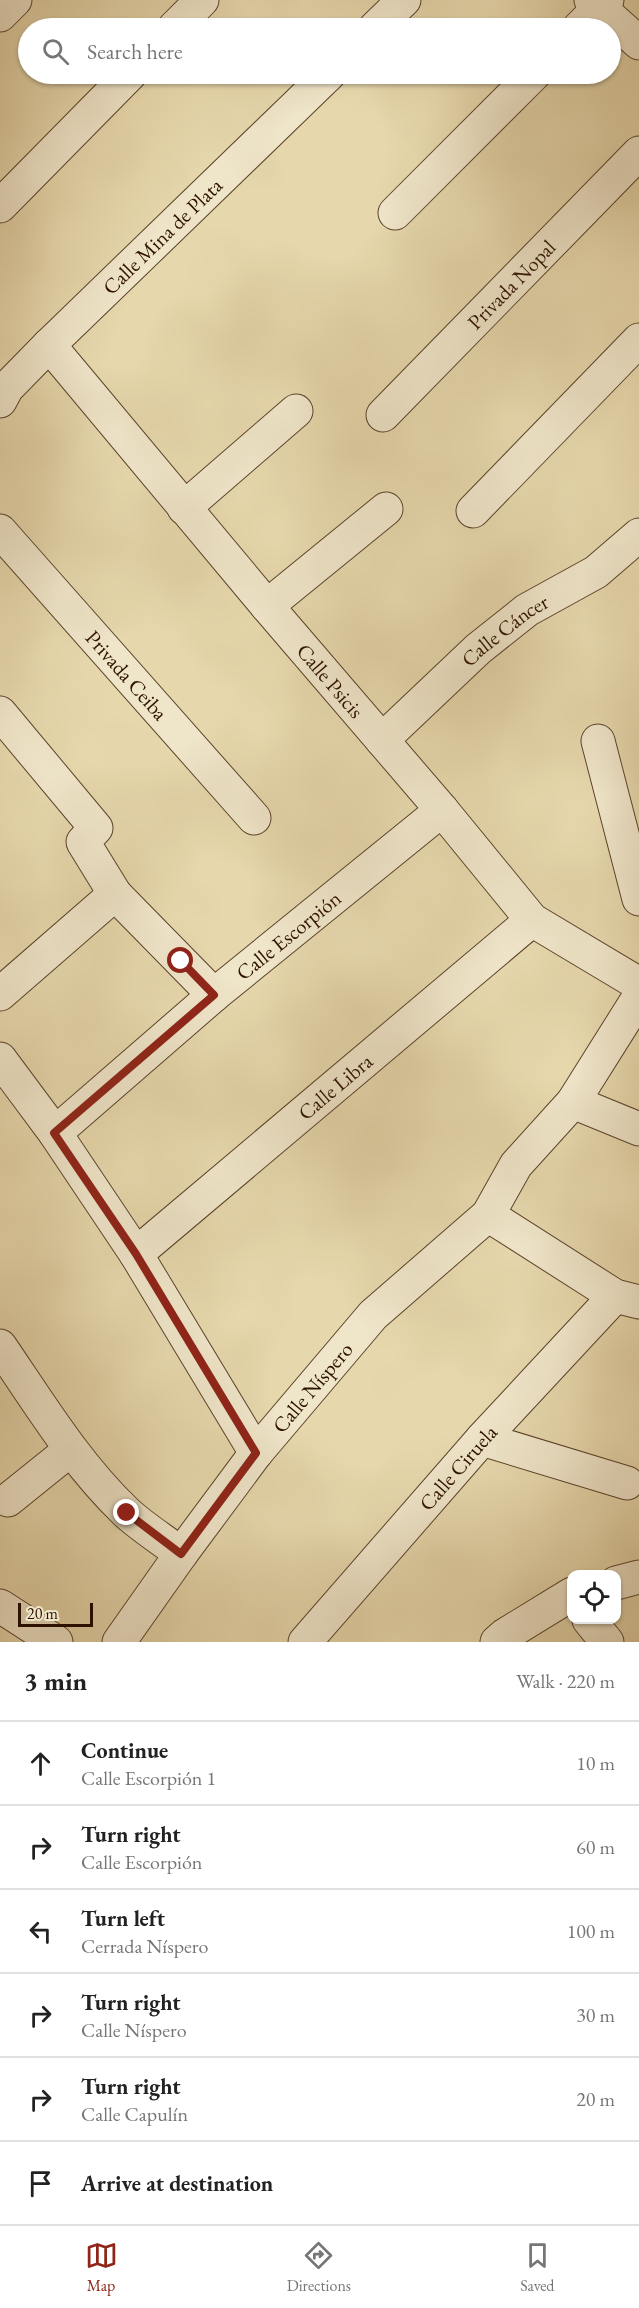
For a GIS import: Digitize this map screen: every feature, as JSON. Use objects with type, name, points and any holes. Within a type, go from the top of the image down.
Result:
[{"type":"street","points":[[0,15],[15,0]]},
{"type":"street","points":[[184,18],[202,0]]},
{"type":"street","points":[[385,18],[404,0]]},
{"type":"street","points":[[621,29],[639,43]]},
{"type":"street","points":[[0,206],[120,84]]},
{"type":"street","name":"Calle Mina de Plata","points":[[2,391],[319,84]]},
{"type":"street","points":[[395,213],[524,84]]},
{"type":"street","name":"Privada Nopal","points":[[383,415],[639,153]]},
{"type":"street","points":[[473,511],[639,339]]},
{"type":"street","name":"Calle Psicis","points":[[49,345],[184,508],[442,810],[532,920],[639,984]]},
{"type":"street","points":[[184,508],[296,411]]},
{"type":"street","points":[[267,606],[386,509]]},
{"type":"street","name":"Privada Ceiba","points":[[0,531],[254,818]]},
{"type":"street","name":"Calle Cáncer","points":[[382,740],[478,649],[527,610],[596,572],[639,535]]},
{"type":"street","points":[[0,713],[96,828],[82,842],[114,894],[214,995]]},
{"type":"street","points":[[598,741],[639,899]]},
{"type":"street","name":"Calle Escorpión","points":[[54,1133],[214,995],[442,810]]},
{"type":"street","points":[[0,994],[114,894]]},
{"type":"street","name":"Calle Libra","points":[[136,1254],[532,920]]},
{"type":"street","name":"Calle Níspero","points":[[119,1642],[256,1453],[373,1316],[488,1215],[516,1166],[573,1102],[639,997]]},
{"type":"street","points":[[0,1059],[54,1133],[136,1254],[256,1453]]},
{"type":"street","points":[[573,1102],[639,1130]]},
{"type":"street","points":[[488,1215],[627,1299]]},
{"type":"street","name":"Calle Ciruela","points":[[305,1642],[482,1439],[627,1299]]},
{"type":"street","points":[[0,1346],[70,1450],[127,1513],[181,1554]]},
{"type":"street","points":[[482,1439],[627,1483]]},
{"type":"street","points":[[8,1500],[70,1450]]},
{"type":"street","points":[[621,1581],[639,1577]]},
{"type":"street","points":[[0,1606],[56,1642]]},
{"type":"street","points":[[504,1640],[567,1606]]},
{"type":"street","points":[[593,1624],[608,1642]]},
{"type":"route","points":[[127,1513],[181,1554],[256,1453],[136,1254],[54,1133],[214,995],[181,961]]}]
